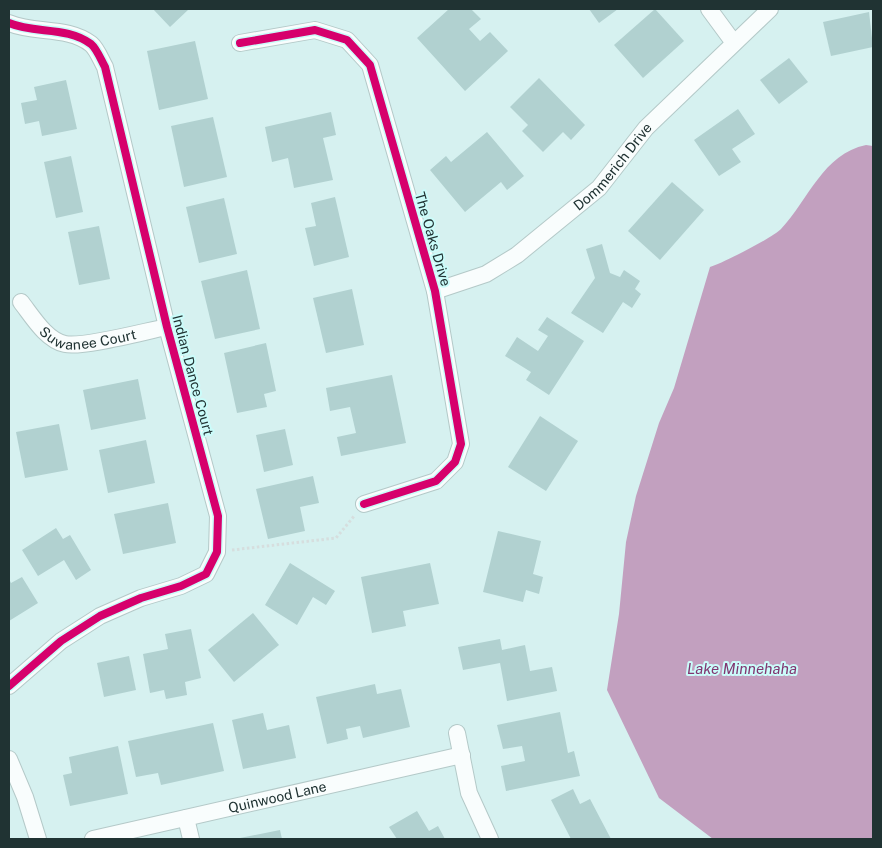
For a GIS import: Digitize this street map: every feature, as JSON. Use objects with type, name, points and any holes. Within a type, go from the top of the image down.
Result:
[{"type":"street","points":[[709,9],[734,44]]},
{"type":"street","name":"Dommerich Drive","points":[[435,291],[486,274],[517,255],[592,194],[599,188],[646,128],[770,9]]},
{"type":"street","name":"Indian Dance Court","points":[[9,23],[18,27],[73,34],[92,45],[105,67],[168,327],[218,516],[217,552],[206,574],[181,586],[142,598],[100,616],[61,641],[9,686]]},
{"type":"street","name":"The Oaks Drive","points":[[240,43],[315,30],[347,40],[370,65],[435,291],[461,444],[455,462],[436,481],[364,504]]},
{"type":"street","name":"Suwanee Court","points":[[21,302],[48,334],[64,344],[82,344],[168,327]]},
{"type":"street","points":[[457,733],[469,793],[490,839]]},
{"type":"street","name":"Quinwood Lane","points":[[94,839],[462,755]]},
{"type":"street","points":[[9,759],[25,797],[38,839]]},
{"type":"street","points":[[186,818],[191,839]]},
{"type":"path","points":[[217,552],[336,538],[364,504]]},
{"type":"water","name":"Lake Minnehaha","points":[[866,145],[873,146],[873,839],[713,839],[659,798],[607,690],[619,614],[626,542],[636,496],[659,423],[674,388],[710,267],[747,250],[776,233],[791,217],[828,168],[851,150]]},
{"type":"building","points":[[153,9],[189,9],[170,27]]},
{"type":"building","points":[[449,9],[471,9],[481,19],[469,29],[480,41],[490,32],[508,51],[465,91],[417,38]]},
{"type":"building","points":[[589,9],[618,9],[599,23]]},
{"type":"building","points":[[655,9],[684,41],[643,78],[614,45]]},
{"type":"building","points":[[869,12],[873,47],[831,56],[823,22]]},
{"type":"building","points":[[195,41],[208,99],[159,110],[147,51]]},
{"type":"building","points":[[789,58],[808,82],[779,104],[760,80]]},
{"type":"building","points":[[539,78],[585,125],[571,140],[563,132],[543,152],[522,131],[528,125],[510,107]]},
{"type":"building","points":[[66,80],[77,129],[42,136],[39,121],[25,124],[21,103],[37,100],[34,87]]},
{"type":"building","points":[[738,109],[755,134],[732,149],[741,162],[719,176],[694,140]]},
{"type":"building","points":[[331,112],[336,135],[323,138],[333,180],[294,188],[288,158],[272,162],[265,127]]},
{"type":"building","points":[[213,117],[227,177],[184,187],[171,126]]},
{"type":"building","points":[[487,132],[524,176],[507,190],[501,182],[465,212],[430,170],[446,156],[451,162]]},
{"type":"building","points":[[71,156],[83,212],[56,218],[44,162]]},
{"type":"building","points":[[672,182],[704,210],[660,260],[628,231]]},
{"type":"building","points":[[335,197],[349,257],[314,266],[305,228],[316,226],[311,203]]},
{"type":"building","points":[[224,198],[237,254],[199,263],[186,207]]},
{"type":"building","points":[[99,226],[110,279],[79,285],[68,232]]},
{"type":"building","points":[[602,244],[610,273],[620,277],[624,270],[640,281],[635,289],[641,294],[632,308],[623,302],[603,333],[571,313],[595,278],[586,249]]},
{"type":"building","points":[[247,270],[260,329],[215,339],[201,281]]},
{"type":"building","points":[[352,289],[364,345],[326,353],[313,298]]},
{"type":"building","points":[[547,317],[584,341],[549,395],[526,380],[531,372],[505,356],[517,337],[538,351],[548,336],[538,330]]},
{"type":"building","points":[[266,343],[276,391],[264,394],[267,407],[237,413],[224,353]]},
{"type":"building","points":[[392,375],[406,443],[341,456],[337,437],[356,433],[350,407],[330,411],[326,388]]},
{"type":"building","points":[[138,379],[146,419],[91,430],[83,390]]},
{"type":"building","points":[[540,416],[578,441],[546,491],[508,467]]},
{"type":"building","points":[[59,424],[68,470],[25,478],[16,432]]},
{"type":"building","points":[[285,429],[293,465],[264,472],[256,435]]},
{"type":"building","points":[[146,440],[155,483],[108,493],[99,450]]},
{"type":"building","points":[[313,476],[319,503],[300,507],[305,531],[268,539],[256,489]]},
{"type":"building","points":[[168,503],[176,543],[123,554],[114,514]]},
{"type":"building","points":[[56,528],[63,539],[70,535],[91,570],[76,580],[64,560],[38,576],[22,550]]},
{"type":"building","points":[[498,531],[541,541],[533,574],[543,577],[539,594],[526,590],[523,602],[483,592]]},
{"type":"building","points":[[290,563],[335,591],[326,605],[313,597],[297,625],[265,605]]},
{"type":"building","points":[[430,563],[439,604],[403,611],[406,626],[372,633],[361,577]]},
{"type":"building","points":[[22,577],[38,603],[9,621],[9,579],[11,583]]},
{"type":"building","points":[[253,613],[279,645],[234,682],[208,650]]},
{"type":"building","points":[[191,629],[201,678],[185,682],[187,695],[166,699],[164,690],[150,693],[143,654],[168,649],[165,634]]},
{"type":"building","points":[[500,639],[502,650],[525,645],[530,671],[552,667],[557,691],[507,701],[500,663],[463,670],[458,647]]},
{"type":"building","points":[[129,656],[136,690],[104,697],[97,663]]},
{"type":"building","points":[[375,684],[377,694],[401,689],[410,727],[363,738],[360,726],[346,729],[348,739],[327,744],[316,697]]},
{"type":"building","points":[[560,712],[568,753],[574,751],[580,776],[506,791],[501,766],[525,761],[522,746],[503,749],[497,725]]},
{"type":"building","points":[[263,713],[267,730],[289,725],[296,758],[243,769],[232,720]]},
{"type":"building","points":[[213,723],[224,771],[161,785],[158,773],[136,777],[128,741]]},
{"type":"building","points":[[118,746],[128,794],[70,806],[63,775],[72,773],[69,757]]},
{"type":"building","points":[[573,789],[580,804],[590,799],[611,839],[571,839],[551,800]]},
{"type":"building","points":[[417,811],[429,831],[438,826],[445,839],[397,839],[389,827]]},
{"type":"building","points":[[280,830],[282,839],[240,839],[240,838]]},
{"type":"cycle path","points":[[9,23],[29,28],[61,32],[82,38],[93,46],[105,67],[167,327],[218,516],[217,552],[206,574],[181,586],[141,598],[100,616],[61,641],[9,686]]},
{"type":"cycle path","points":[[240,43],[315,30],[347,40],[370,65],[435,291],[461,444],[455,462],[436,481],[364,504]]}]
